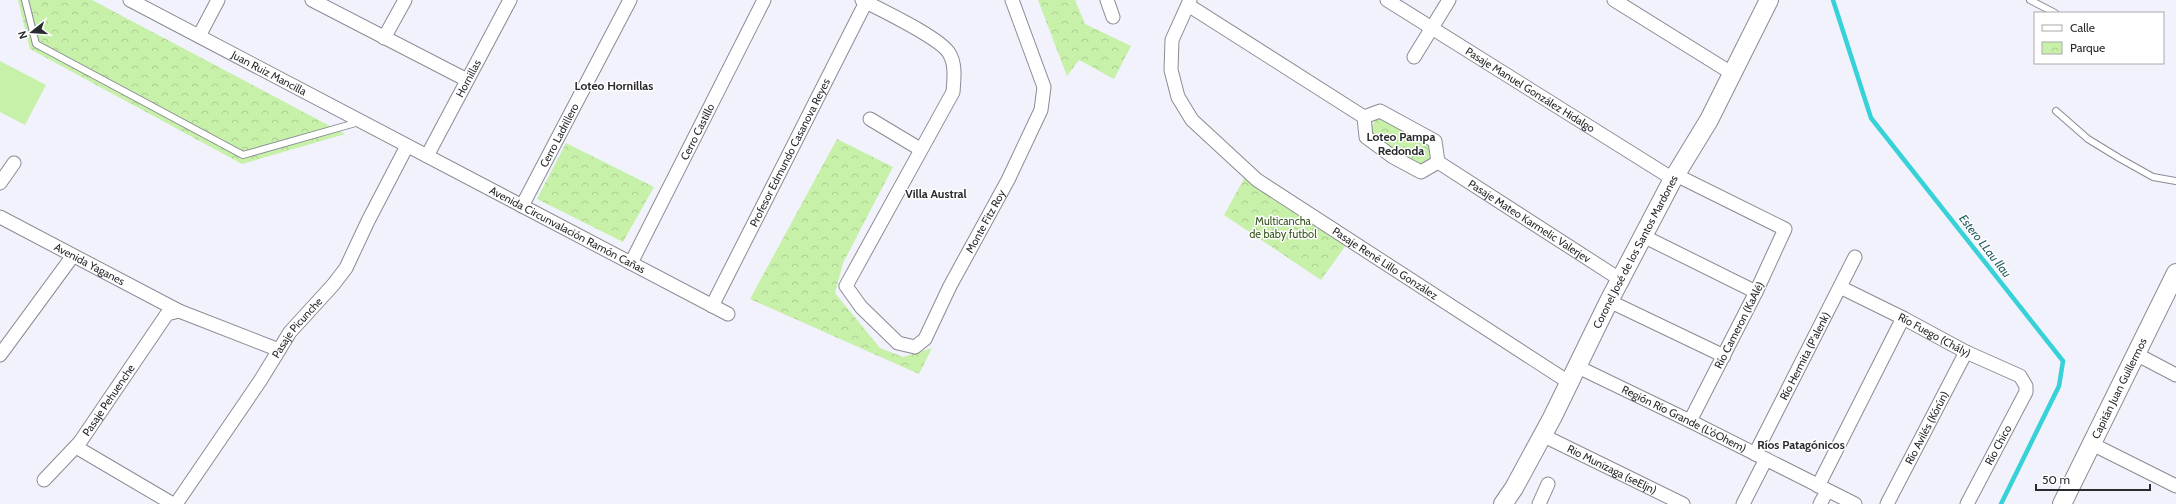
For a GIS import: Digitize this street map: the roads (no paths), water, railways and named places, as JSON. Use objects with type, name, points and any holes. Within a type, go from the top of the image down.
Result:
[{"type":"street","name":"Juan Ruiz Mancilla","points":[[130,0],[407,146]]},
{"type":"street","points":[[199,36],[218,0]]},
{"type":"street","points":[[314,0],[384,38],[467,80]]},
{"type":"street","points":[[384,38],[405,0]]},
{"type":"street","name":"Hornillas","points":[[427,156],[510,0]]},
{"type":"street","name":"Cerro Ladrillero","points":[[522,206],[630,0]]},
{"type":"street","name":"Cerro Castillo","points":[[630,263],[764,0]]},
{"type":"street","name":"Monte Fitz Roy","points":[[920,149],[846,286],[861,307],[898,343],[914,347],[925,339],[950,286],[1008,180],[1041,110],[1044,87],[1012,0]]},
{"type":"street","points":[[1107,0],[1113,17]]},
{"type":"street","name":"Pasaje Manuel González Hidalgo","points":[[1387,0],[1675,177],[1785,229]]},
{"type":"street","points":[[1414,57],[1433,28],[1448,0]]},
{"type":"street","points":[[1614,0],[1733,74]]},
{"type":"street","name":"Coronel José de los Santos Mardones","points":[[1502,504],[1514,488],[1570,383],[1609,301],[1675,177],[1709,120],[1769,0]]},
{"type":"street","points":[[865,1],[934,40],[949,53],[955,72],[953,92],[920,149],[870,119]]},
{"type":"street","name":"Profesor Edmundo Casanova Reyes","points":[[712,306],[865,1]]},
{"type":"street","points":[[1189,2],[1364,116],[1380,112],[1436,141],[1438,162],[1421,172],[1393,157],[1366,137],[1364,116]]},
{"type":"street","name":"Pasaje René Lillo González","points":[[1189,2],[1172,40],[1171,70],[1178,97],[1192,120],[1257,180],[1570,383]]},
{"type":"street","name":"Avenida Circunvalación Ramón Cañas","points":[[407,146],[728,314]]},
{"type":"street","name":"Pasaje Picunche","points":[[174,504],[260,381],[290,332],[333,285],[346,268],[368,221],[407,146]]},
{"type":"street","name":"Pasaje Mateo Karmelic Valerjev","points":[[1438,162],[1620,280]]},
{"type":"street","points":[[0,183],[14,163]]},
{"type":"street","name":"Avenida Yaganes","points":[[0,217],[173,312],[279,350]]},
{"type":"street","name":"Río Cameron (KaAlé)","points":[[1690,421],[1756,292],[1785,229]]},
{"type":"street","points":[[1644,236],[1756,292]]},
{"type":"street","points":[[0,354],[72,257]]},
{"type":"street","name":"Río Hermita (P'alenk)","points":[[1743,504],[1760,457],[1855,257]]},
{"type":"street","name":"Capitán Juan Guillermos","points":[[2062,504],[2176,274]]},
{"type":"street","name":"Río Fuego (Chály)","points":[[1840,287],[1903,318],[1966,352],[2020,376],[2026,386]]},
{"type":"street","points":[[1609,301],[1724,356]]},
{"type":"street","name":"Pasaje Pehuenche","points":[[44,480],[76,447],[173,312]]},
{"type":"street","points":[[1820,504],[1822,488],[1903,318]]},
{"type":"street","name":"Río Avilés (Kórún)","points":[[1887,504],[1966,352]]},
{"type":"street","points":[[2136,354],[2176,374]]},
{"type":"street","name":"Región Río Grande (L'óOhem)","points":[[1578,367],[1690,421],[1855,504]]},
{"type":"street","name":"Río Chico","points":[[1967,504],[2026,392],[2026,386]]},
{"type":"street","name":"Rio Munizaga (seEljn)","points":[[1542,435],[1683,504]]},
{"type":"street","points":[[2092,444],[2176,486]]},
{"type":"street","points":[[76,447],[174,504]]},
{"type":"street","points":[[1539,504],[1548,484]]},
{"type":"lane","points":[[25,0],[36,44],[243,155],[360,121]]},
{"type":"lane","points":[[2030,0],[2053,12]]},
{"type":"lane","points":[[2056,111],[2069,120],[2088,139],[2119,158],[2153,177],[2176,180]]},
{"type":"waterway","name":"Estero LLau llau","points":[[1833,0],[1871,118],[2063,361],[2059,386],[2001,504]]},
{"type":"district","name":"Loteo Hornillas","points":[[614,86]]},
{"type":"district","name":"Loteo Pampa Redonda","points":[[1401,144]]},
{"type":"district","name":"Villa Austral","points":[[936,194]]},
{"type":"district","name":"Ríos Patagónicos","points":[[1801,445]]},
{"type":"park label","name":"Multicancha de baby futbol","points":[[1283,227]]}]
